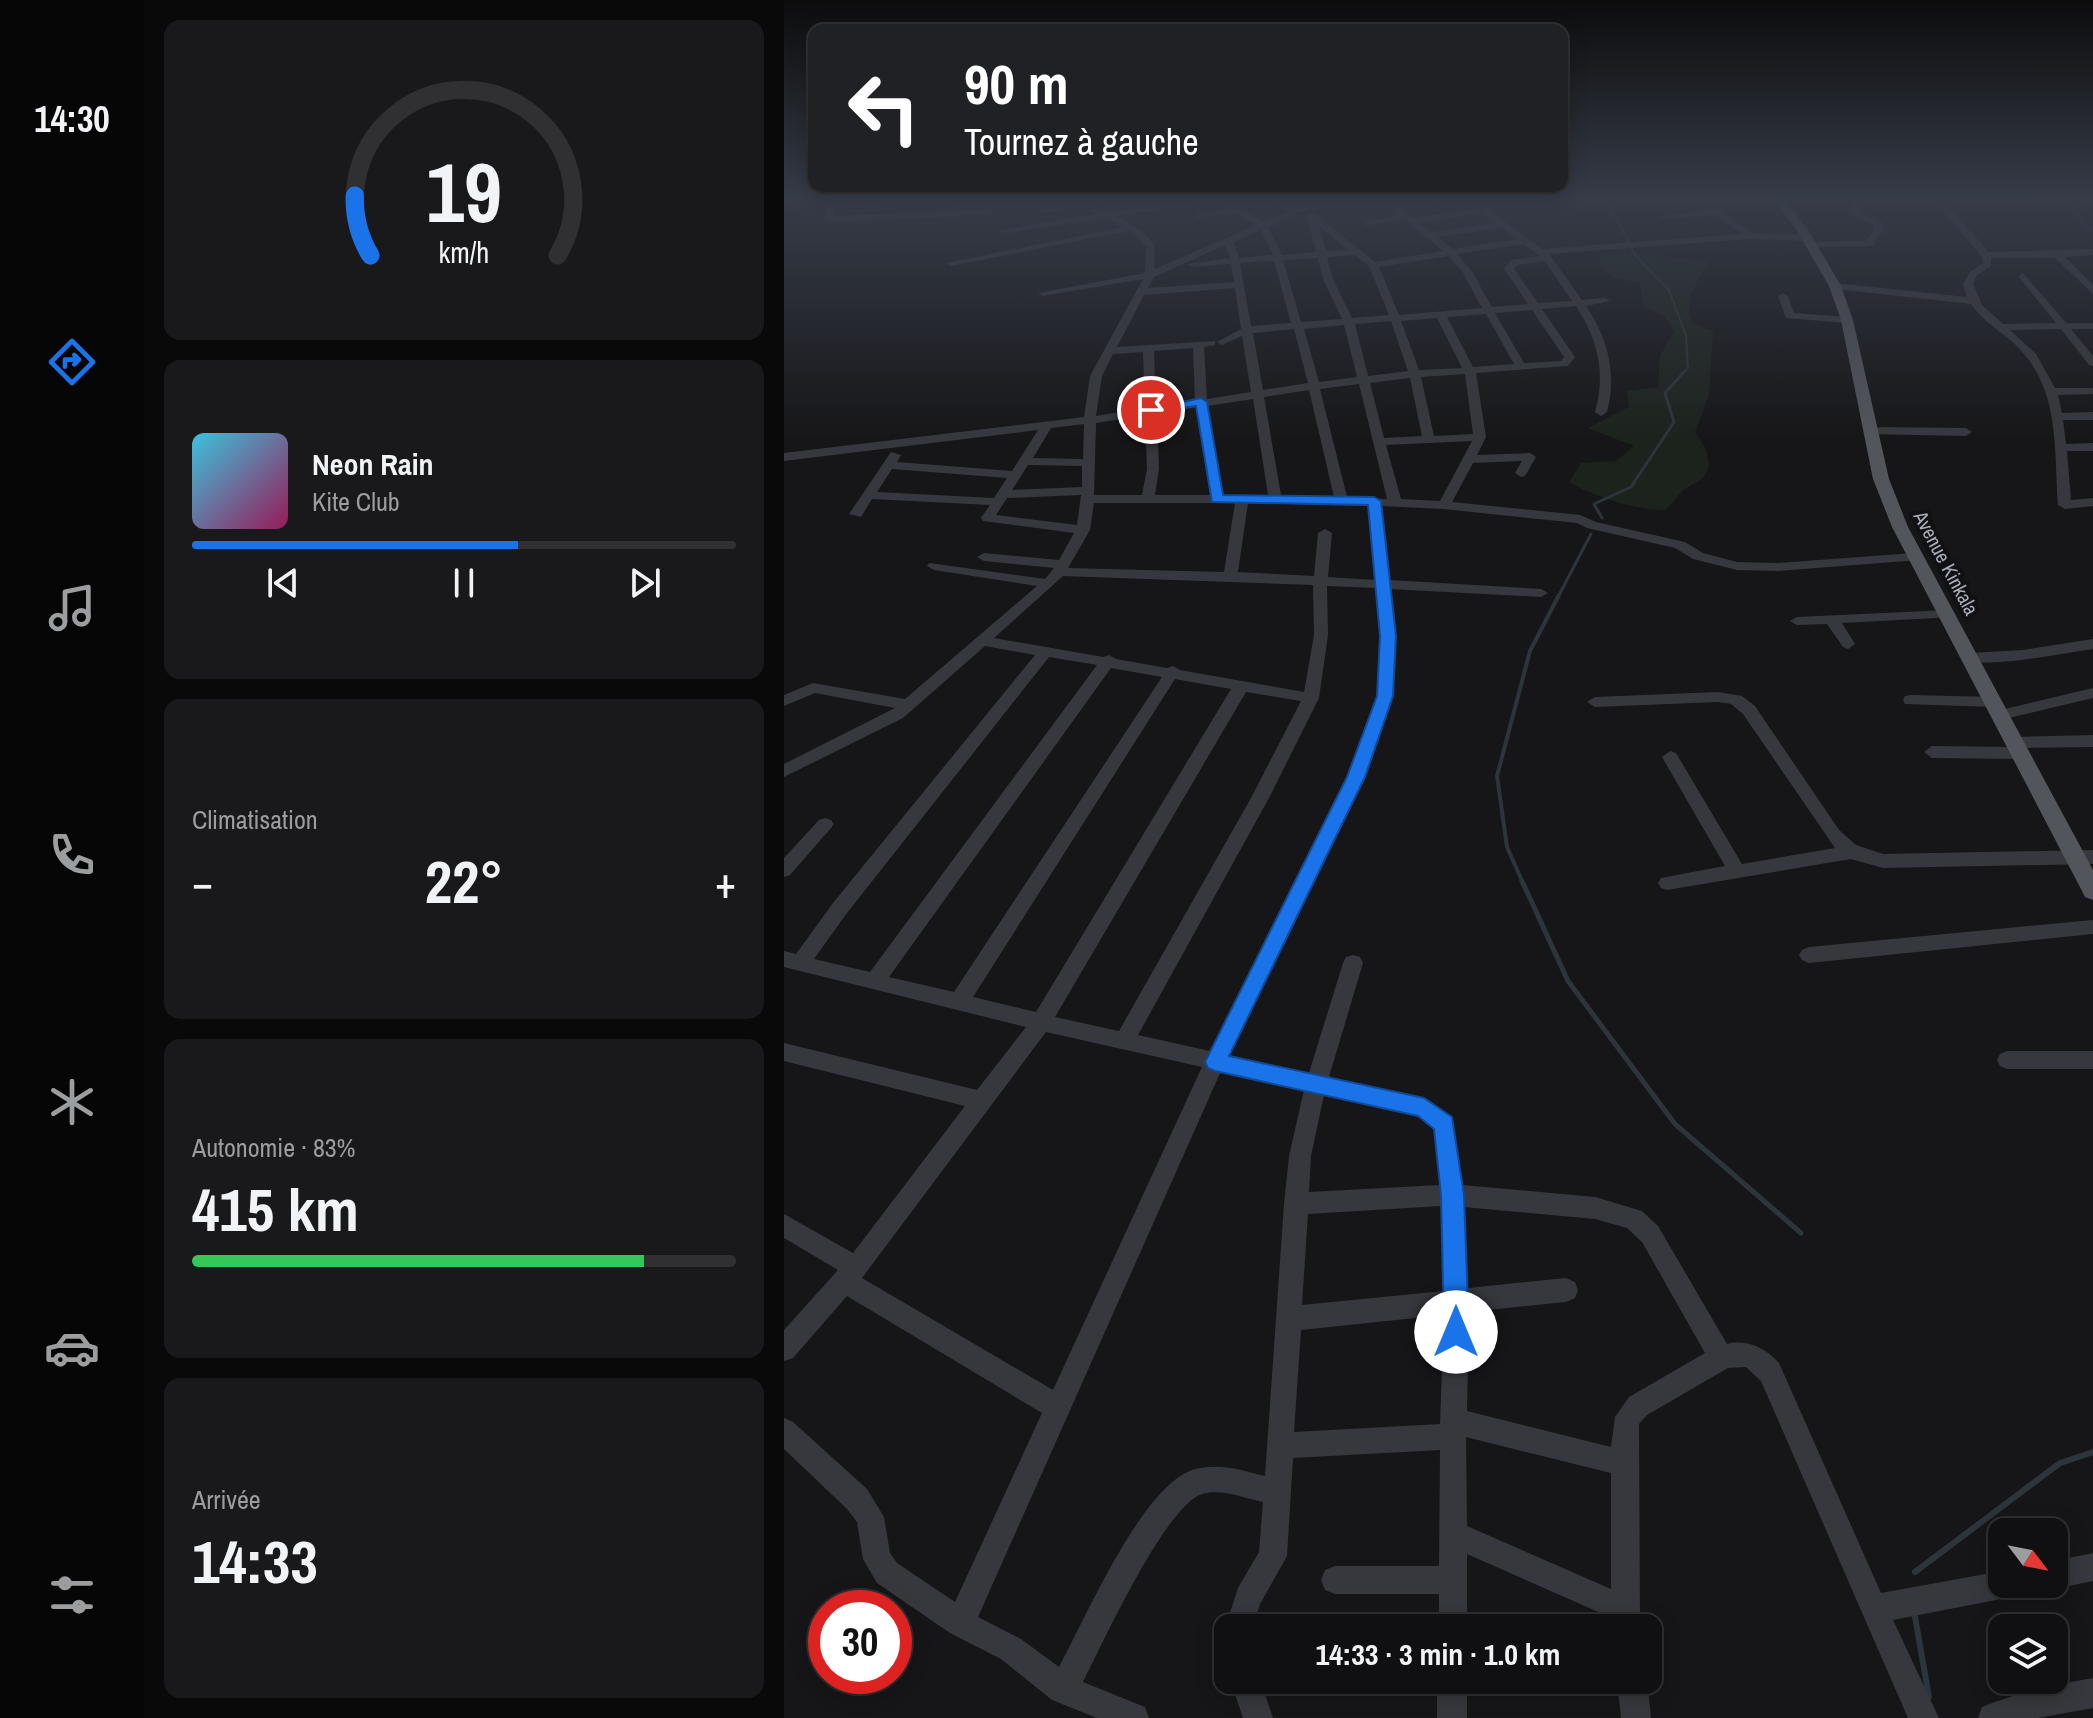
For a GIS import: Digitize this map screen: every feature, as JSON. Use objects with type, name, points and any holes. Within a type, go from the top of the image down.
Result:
[{"type":"main road","name":"Avenue Kinkala","points":[[1831,279],[1847,320],[1881,479],[1914,557],[1949,614],[2018,748],[2084,858],[2093,891]]},
{"type":"street","points":[[1043,293],[1125,279]]},
{"type":"street","points":[[784,771],[881,723],[909,705],[1062,569],[1083,530],[1089,495],[1092,388],[1148,279]]},
{"type":"street","points":[[1237,279],[1275,498]]},
{"type":"street","points":[[1283,279],[1288,301],[1299,325],[1341,500]]},
{"type":"street","points":[[960,1623],[1215,1062],[1356,777],[1385,696],[1388,636],[1380,442],[1349,323],[1328,279]]},
{"type":"street","points":[[1379,279],[1415,374],[1429,439]]},
{"type":"street","points":[[1471,279],[1521,367]]},
{"type":"street","points":[[784,457],[1092,420],[1313,386],[1415,374],[1558,365],[1571,359],[1515,279]]},
{"type":"street","points":[[1562,279],[1579,303],[1604,352],[1606,394],[1601,412]]},
{"type":"street","points":[[1968,279],[1972,301],[2024,347],[2037,363],[2051,392],[2065,505],[2093,502]]},
{"type":"street","points":[[2025,279],[2093,363]]},
{"type":"street","points":[[1140,292],[1237,285]]},
{"type":"street","points":[[1835,286],[1972,301]]},
{"type":"street","points":[[1783,296],[1790,316],[1847,320]]},
{"type":"street","points":[[1110,351],[1222,342],[1299,325],[1605,301]]},
{"type":"street","points":[[1440,313],[1470,372],[1480,437],[1444,505]]},
{"type":"street","points":[[1998,327],[2093,326]]},
{"type":"street","points":[[1198,343],[1201,402],[1217,499]]},
{"type":"street","points":[[1148,347],[1153,469],[1148,498]]},
{"type":"street","points":[[2051,392],[2093,391]]},
{"type":"street","points":[[2055,417],[2093,416]]},
{"type":"street","points":[[1047,426],[990,520],[1083,530]]},
{"type":"street","points":[[1871,431],[1966,432]]},
{"type":"street","points":[[1380,442],[1480,437]]},
{"type":"street","points":[[856,514],[904,443]]},
{"type":"street","points":[[2059,448],[2093,447]]},
{"type":"street","points":[[1467,459],[1530,457],[1521,473]]},
{"type":"street","points":[[1025,461],[1090,463]]},
{"type":"street","points":[[887,465],[1016,475]]},
{"type":"street","points":[[867,495],[1275,498],[1444,505],[1580,519],[1592,525],[1680,545],[1691,553],[1734,566],[1786,567],[1914,557]]},
{"type":"street","points":[[1230,576],[1242,499]]},
{"type":"street","points":[[1124,1041],[1260,798],[1311,698],[1321,635],[1320,582],[1325,533]]},
{"type":"street","points":[[984,557],[1062,569],[1541,593]]},
{"type":"street","points":[[934,566],[1048,584]]},
{"type":"street","points":[[1797,621],[1949,614]]},
{"type":"street","points":[[1832,620],[1848,644]]},
{"type":"street","points":[[984,641],[1173,671],[1311,698]]},
{"type":"street","points":[[1970,658],[2023,655],[2093,644]]},
{"type":"street","points":[[1046,651],[840,908],[792,961],[1041,1022],[1424,1108],[1444,1124],[1452,1195],[1457,1303],[1453,1614]]},
{"type":"street","points":[[874,982],[1109,660]]},
{"type":"street","points":[[959,1002],[1173,671]]},
{"type":"street","points":[[784,1349],[850,1274],[1041,1022],[1241,686]]},
{"type":"street","points":[[784,701],[813,688],[909,705]]},
{"type":"street","points":[[1911,700],[1997,709],[2093,693]]},
{"type":"street","points":[[1595,702],[1718,697],[1743,704],[1833,835],[1851,852]]},
{"type":"street","points":[[1932,752],[2093,741]]},
{"type":"street","points":[[1670,757],[1738,872]]},
{"type":"street","points":[[784,870],[825,824]]},
{"type":"street","points":[[1667,883],[1851,852],[1883,861],[2084,858]]},
{"type":"street","points":[[1809,955],[2093,927]]},
{"type":"street","points":[[1243,1614],[1248,1598],[1273,1556],[1300,1156],[1316,1084],[1353,963]]},
{"type":"street","points":[[784,1052],[982,1101]]},
{"type":"street","points":[[2007,1060],[2093,1060]]},
{"type":"street","points":[[1295,1204],[1452,1195],[1595,1208],[1634,1219],[1650,1234],[1721,1358]]},
{"type":"street","points":[[784,1225],[850,1274],[1057,1407]]},
{"type":"street","points":[[1287,1319],[1566,1290]]},
{"type":"street","points":[[1625,1614],[1624,1463],[1628,1417],[1638,1406],[1721,1358],[1734,1352],[1748,1354],[1761,1361],[1770,1372],[1924,1718]]},
{"type":"street","points":[[1281,1446],[1453,1429],[1624,1463]]},
{"type":"street","points":[[784,1431],[864,1508],[870,1517],[877,1559],[887,1573],[960,1623],[1011,1649],[1063,1689],[1134,1718]]},
{"type":"street","points":[[1063,1689],[1125,1572],[1160,1516],[1184,1488],[1193,1482],[1216,1480],[1278,1492]]},
{"type":"street","points":[[1454,1534],[1617,1614]]},
{"type":"street","points":[[2068,1572],[2093,1567]]},
{"type":"street","points":[[1335,1580],[1453,1580]]},
{"type":"street","points":[[1873,1609],[1988,1587]]},
{"type":"street","points":[[1993,1718],[2041,1702],[2093,1693]]},
{"type":"street","points":[[1250,1694],[1258,1718]]},
{"type":"street","points":[[1452,1694],[1452,1718]]},
{"type":"street","points":[[1633,1694],[1636,1718]]},
{"type":"shaded area","points":[[1621,279],[1699,279],[1690,301],[1690,317],[1694,323],[1713,331],[1709,395],[1695,432],[1706,449],[1709,466],[1703,478],[1683,490],[1666,510],[1616,502],[1569,482],[1581,463],[1616,461],[1634,446],[1588,428],[1629,407],[1627,391],[1658,387],[1660,356],[1674,331],[1665,317],[1644,307],[1639,282]]},
{"type":"waterway","points":[[1658,279],[1669,290],[1686,336],[1688,368],[1684,372]]},
{"type":"waterway","points":[[1602,518],[1594,504],[1631,487],[1674,422],[1665,393],[1684,372]]},
{"type":"waterway","points":[[1558,597],[1591,534]]},
{"type":"waterway","points":[[1523,883],[1507,847],[1497,776],[1530,651],[1559,595]]},
{"type":"waterway","points":[[1522,881],[1568,981],[1675,1124],[1801,1233]]},
{"type":"waterway","points":[[1915,1572],[2060,1463],[2093,1452]]},
{"type":"waterway","points":[[1914,1611],[1929,1697]]},
{"type":"route","points":[[1151,410],[1201,402],[1217,499],[1374,501],[1388,636],[1385,696],[1356,777],[1215,1062],[1424,1108],[1444,1124],[1452,1195],[1456,1332]]}]
